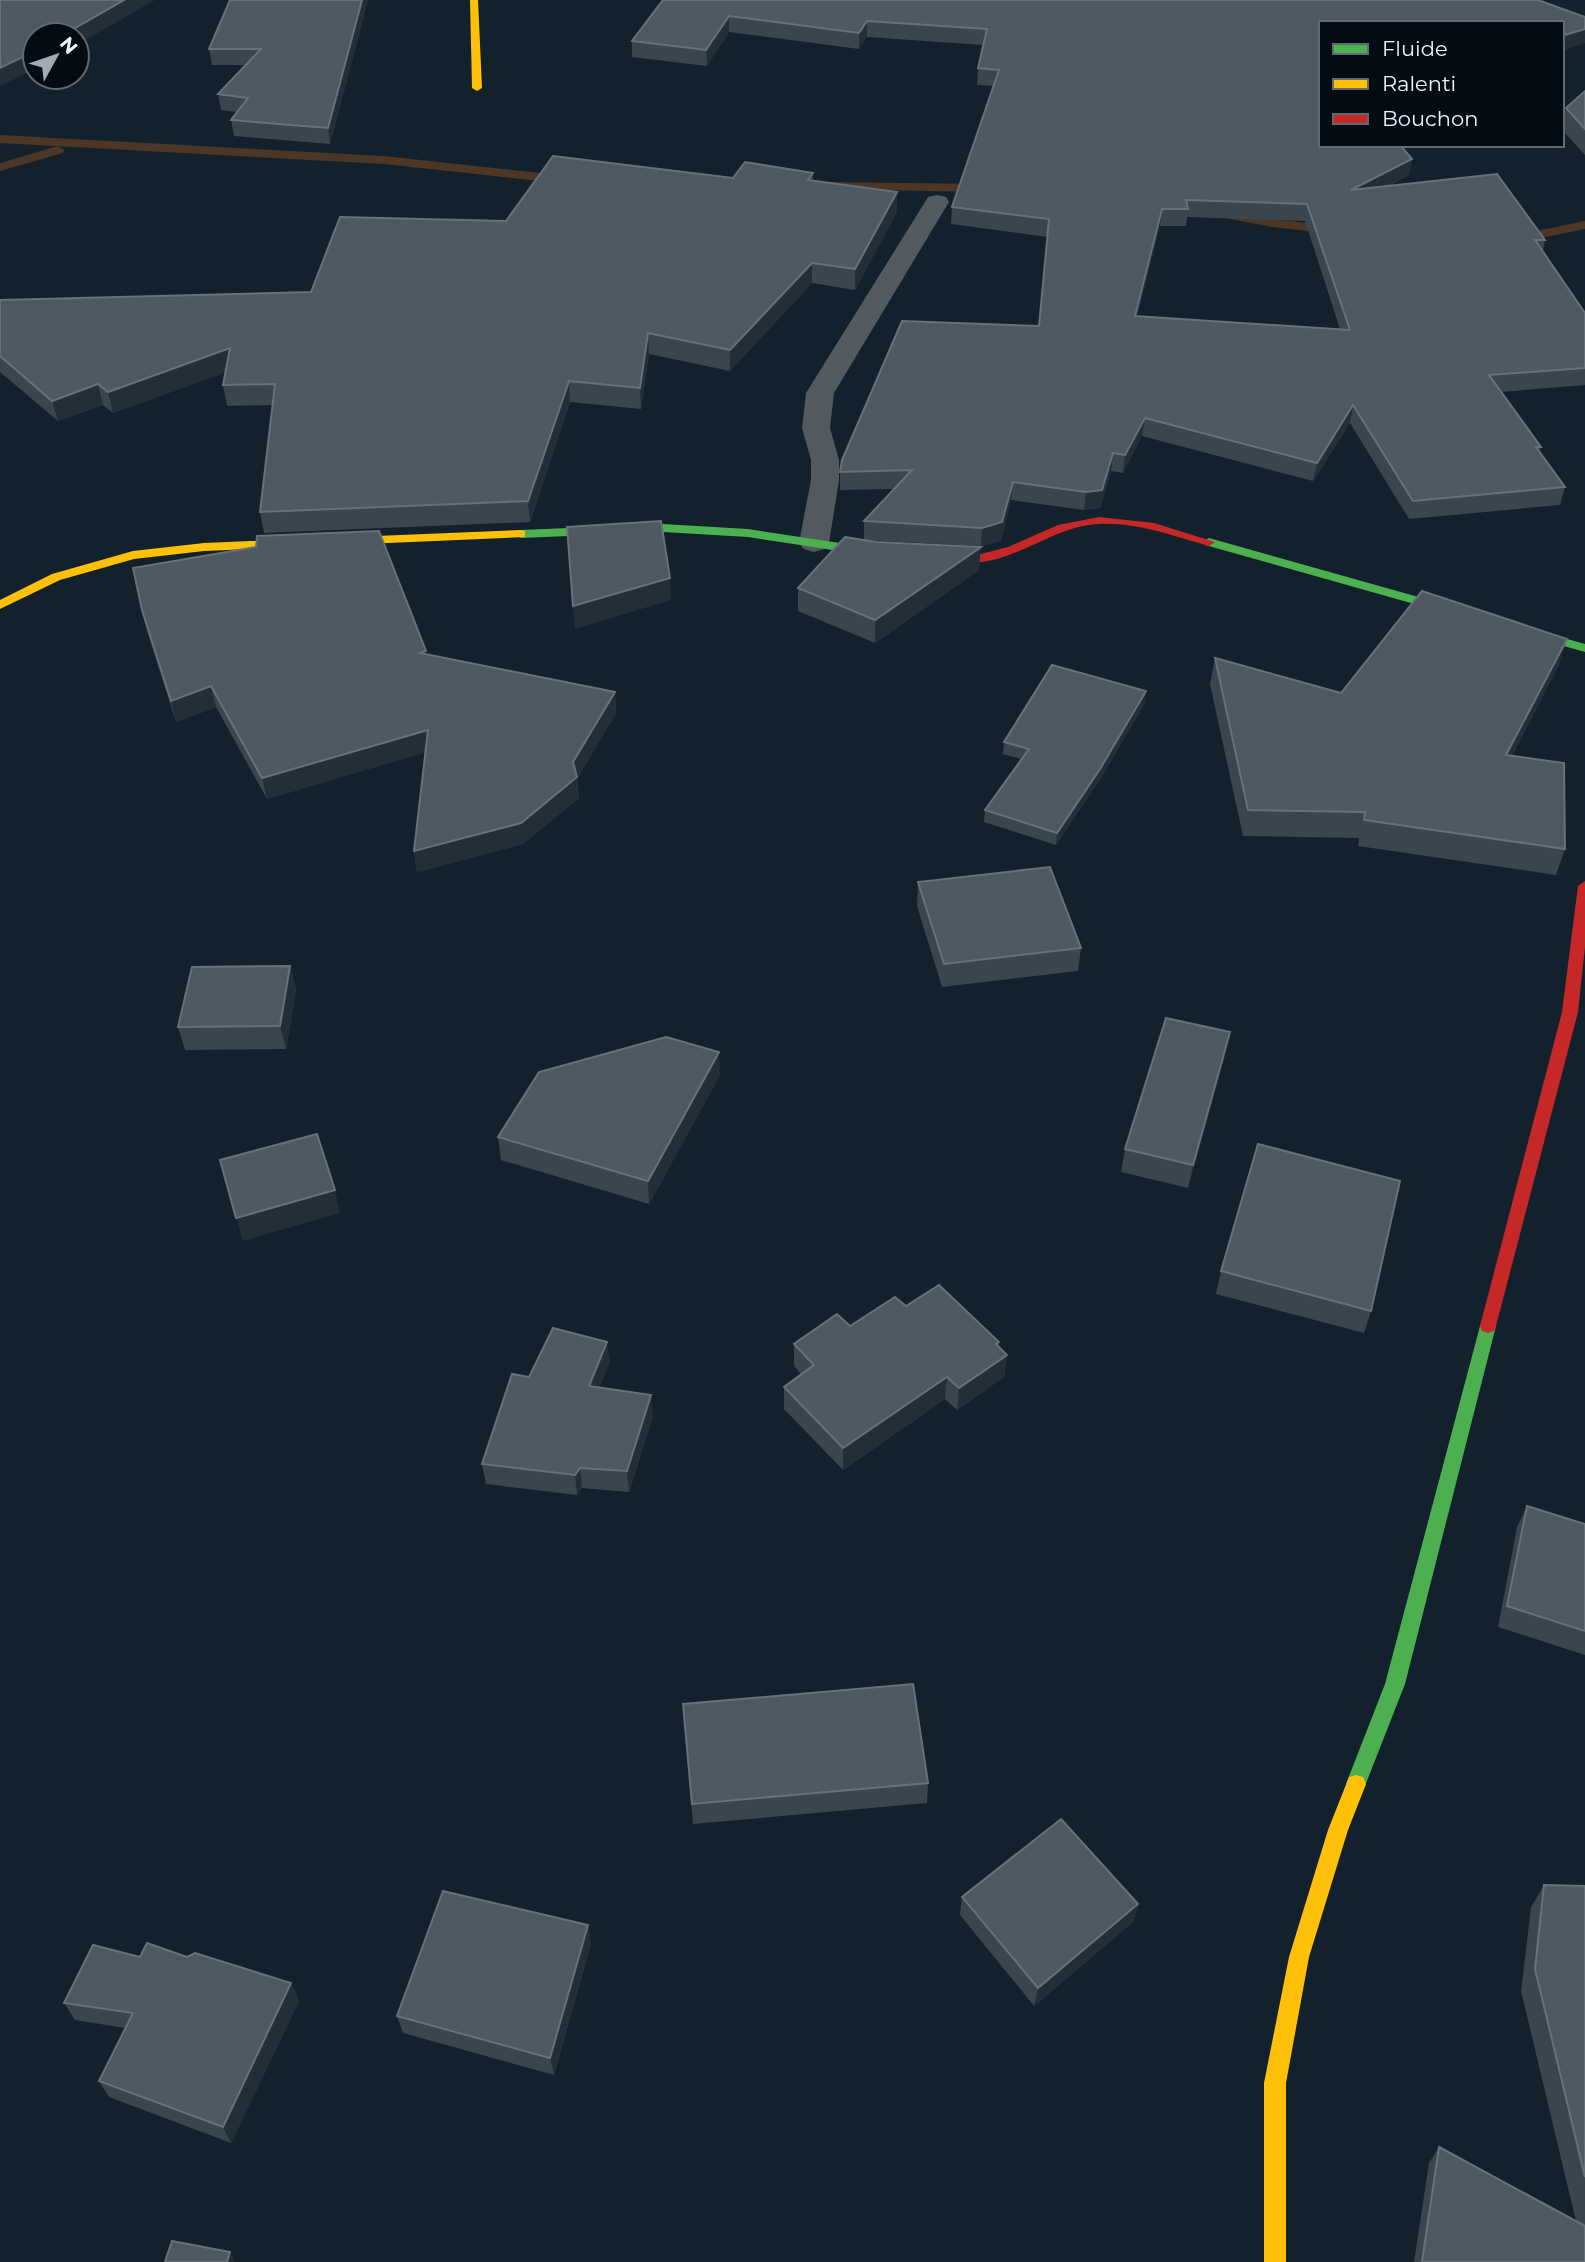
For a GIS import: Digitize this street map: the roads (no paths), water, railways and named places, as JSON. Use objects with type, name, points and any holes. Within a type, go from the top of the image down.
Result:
[{"type":"street","points":[[474,0],[477,88]]},
{"type":"street","points":[[814,543],[825,480],[825,460],[816,428],[820,393],[937,202]]},
{"type":"street","points":[[0,605],[56,577],[133,555],[204,547],[663,528],[748,533],[875,553],[981,558],[1004,553],[1063,527],[1083,522],[1125,520],[1158,527],[1585,648]]},
{"type":"street","points":[[1275,2262],[1275,2083],[1299,1957],[1338,1830],[1395,1684],[1570,1012],[1585,886]]},
{"type":"waterway","points":[[0,139],[384,160],[567,180]]},
{"type":"waterway","points":[[0,167],[58,150]]},
{"type":"waterway","points":[[823,186],[987,188]]},
{"type":"waterway","points":[[1220,213],[1272,223],[1334,230]]},
{"type":"waterway","points":[[1512,240],[1585,225]]}]
